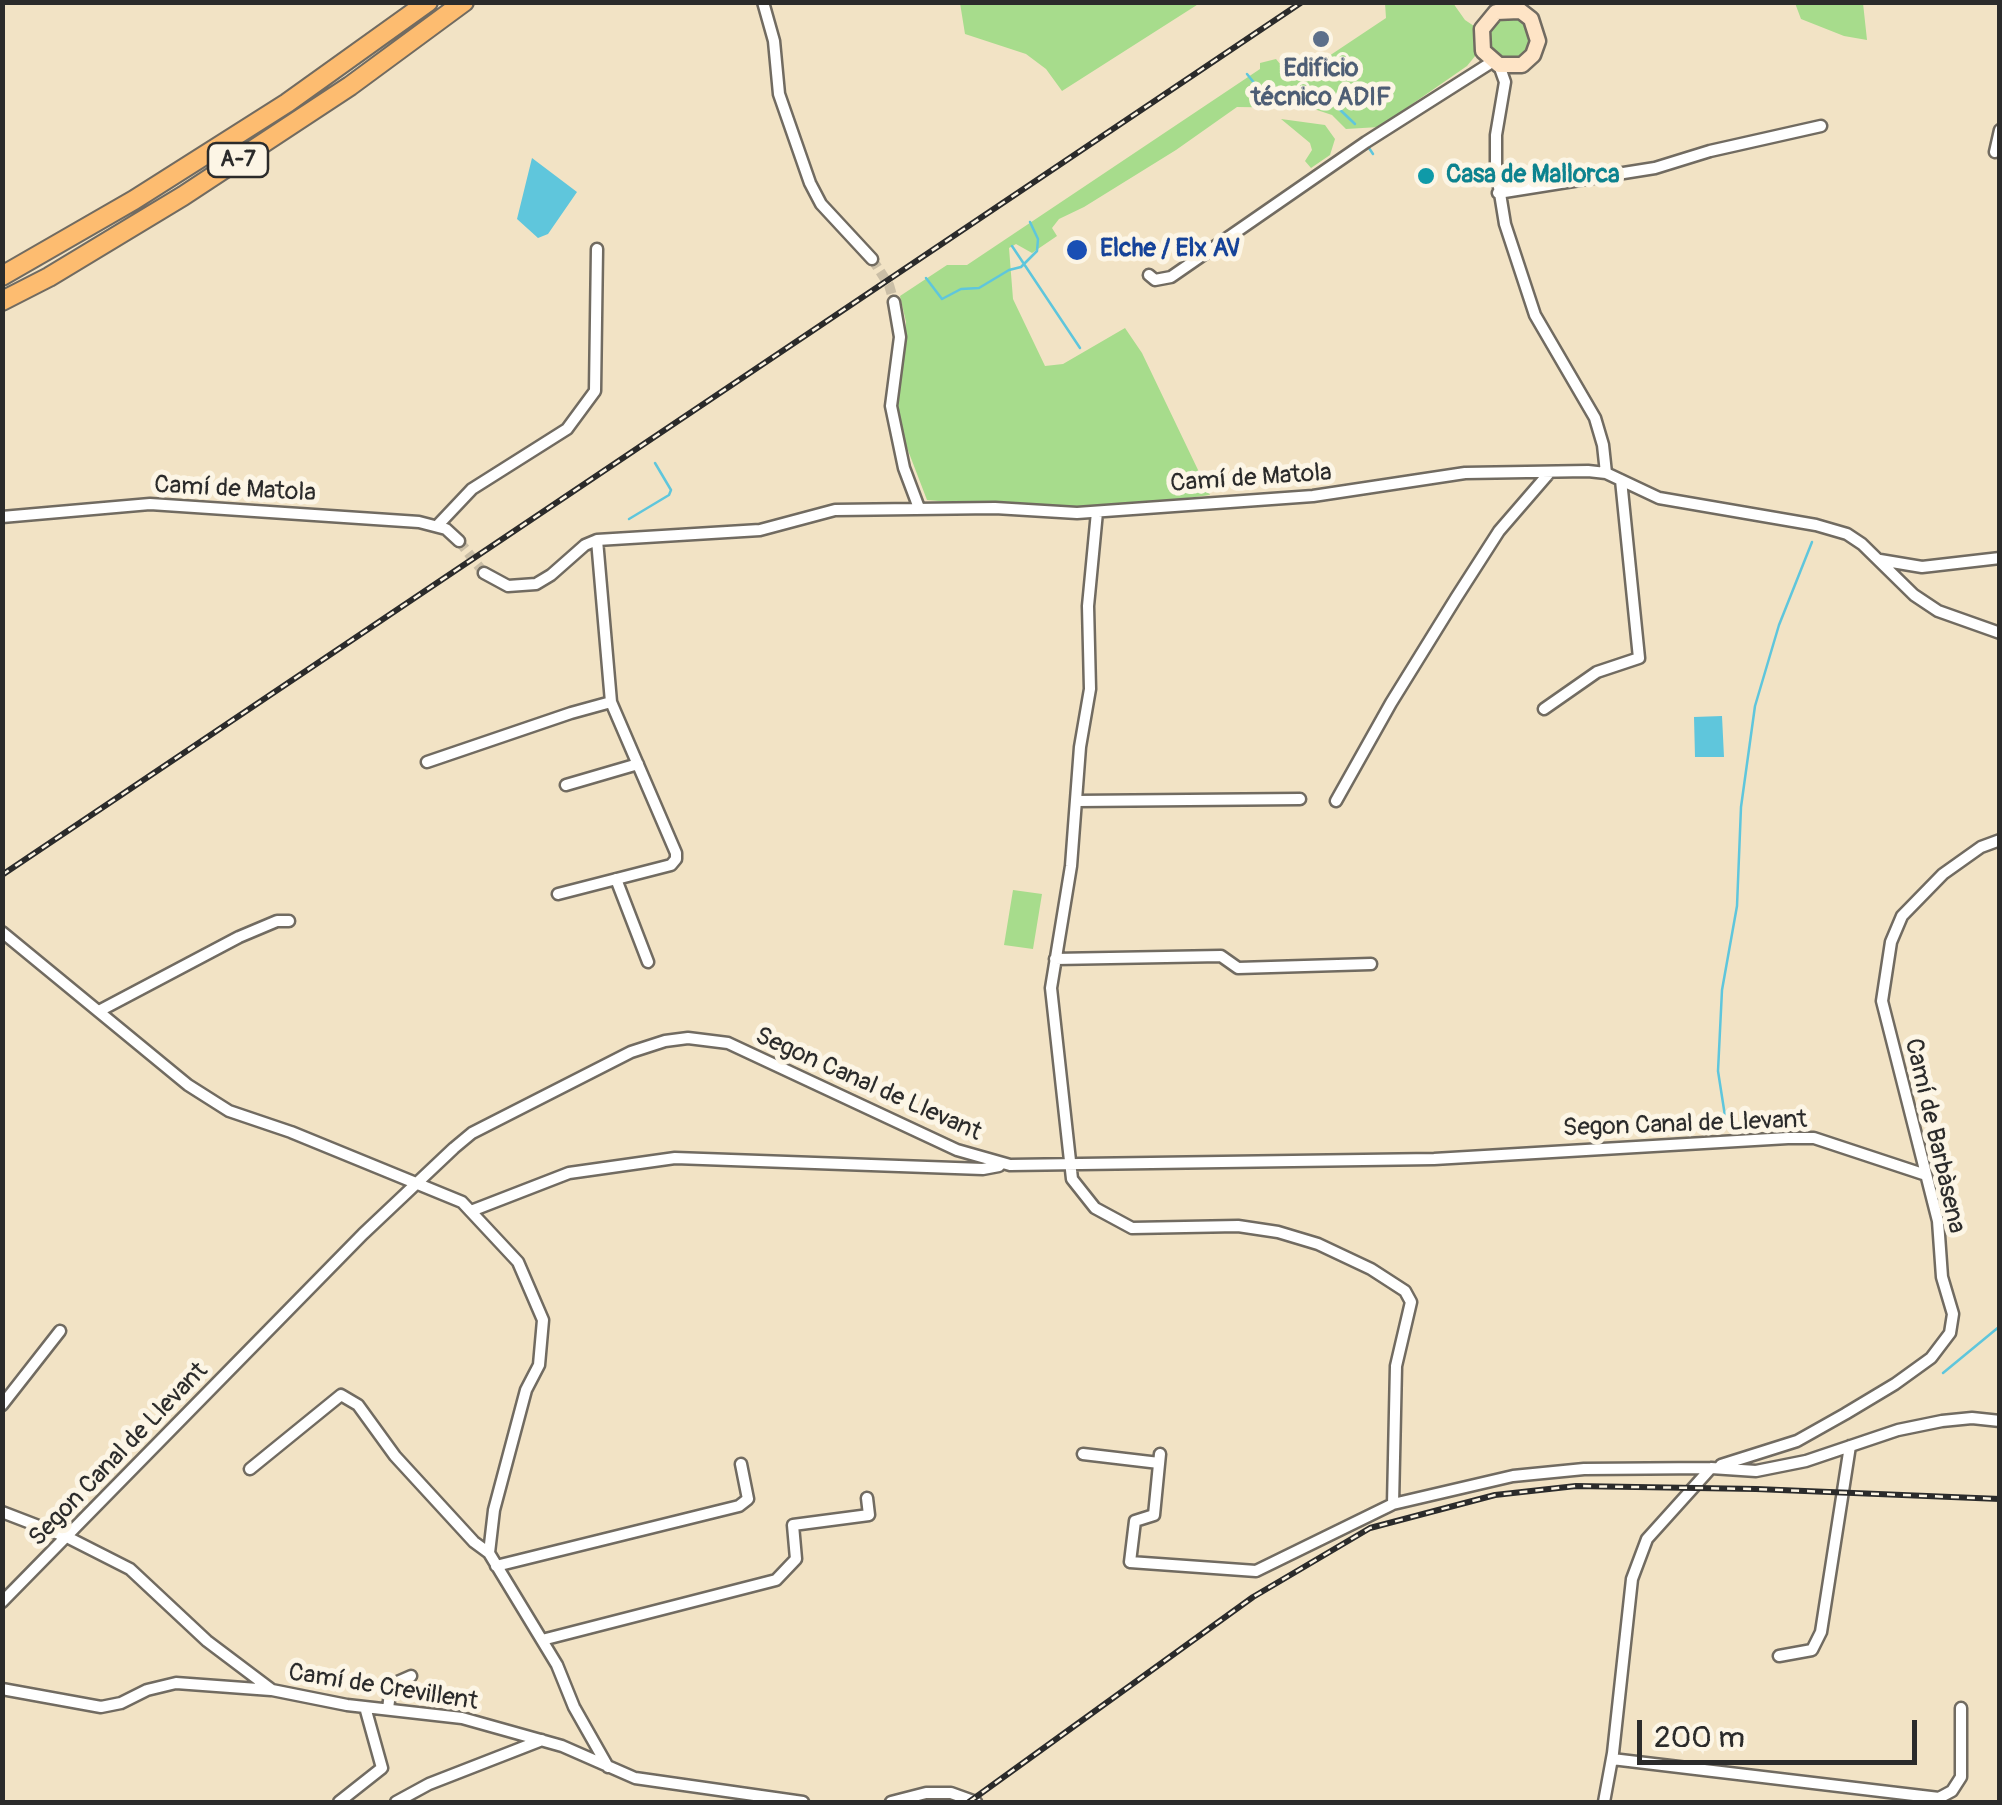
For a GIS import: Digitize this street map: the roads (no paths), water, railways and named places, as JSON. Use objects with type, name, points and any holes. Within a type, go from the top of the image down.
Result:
[{"type":"highway","name":"A-7","points":[[2,276],[134,200],[287,103],[428,2]]},
{"type":"highway","name":"A-7","points":[[2,301],[184,196],[350,86],[464,2]]},
{"type":"main road","points":[[1505,7],[1536,26],[1534,55],[1522,64],[1492,60],[1482,29],[1505,7]]},
{"type":"street","points":[[763,2],[774,41]]},
{"type":"street","points":[[772,2],[778,94],[810,183],[821,204],[872,259]]},
{"type":"street","points":[[1148,275],[1155,280],[1171,277],[1492,60],[1504,77],[1495,150],[1505,224],[1535,315],[1595,418],[1606,473]]},
{"type":"street","points":[[1503,94],[1522,64]]},
{"type":"street","points":[[1498,193],[1655,168],[1821,126]]},
{"type":"street","points":[[1995,152],[2000,130]]},
{"type":"street","points":[[437,526],[472,488],[567,429],[595,390],[597,249]]},
{"type":"street","points":[[894,302],[900,336],[892,406],[904,468],[919,508]]},
{"type":"street","points":[[1336,801],[1391,702],[1456,598],[1500,531],[1550,471]]},
{"type":"street","name":"Camí de Matola","points":[[598,540],[760,530],[834,510],[1097,512],[1312,496],[1465,473],[1606,473],[1659,498],[1816,524],[1847,534],[1938,612],[2000,633]]},
{"type":"street","points":[[1544,709],[1597,672],[1638,658],[1621,480]]},
{"type":"street","name":"Camí de Matola","points":[[2,517],[150,504],[400,520],[437,526],[455,534],[459,541]]},
{"type":"street","points":[[1097,512],[1088,606],[1090,689],[1080,747],[1071,866],[1054,959],[1052,1008],[1068,1166],[1072,1179],[1095,1208],[1132,1228],[1238,1226],[1278,1232],[1318,1244],[1371,1269],[1405,1291],[1411,1302],[1396,1366],[1393,1504]]},
{"type":"street","points":[[484,573],[508,586],[536,584],[585,545],[598,540],[612,702],[676,859],[671,864],[558,894]]},
{"type":"street","points":[[1875,558],[1895,565],[1922,567],[2000,558]]},
{"type":"street","points":[[428,762],[612,702]]},
{"type":"street","points":[[566,785],[638,764]]},
{"type":"street","points":[[1077,800],[1300,799]]},
{"type":"street","name":"Camí de Barbàsena","points":[[1711,1468],[1798,1441],[1895,1384],[1944,1345],[1950,1333],[1952,1314],[1942,1277],[1938,1222],[1882,1001],[1891,942],[1902,916],[1943,874],[1981,847],[2000,840]]},
{"type":"street","points":[[616,879],[648,962]]},
{"type":"street","points":[[98,1011],[239,937],[276,921],[288,921]]},
{"type":"street","points":[[2,932],[188,1085],[230,1112],[462,1202],[518,1262],[543,1320],[539,1365],[526,1390],[494,1510],[488,1553]]},
{"type":"street","points":[[1054,959],[1221,956],[1238,968],[1370,964]]},
{"type":"street","name":"Segon Canal de Llevant","points":[[2,1602],[363,1234],[472,1133],[631,1052],[665,1040],[688,1038],[728,1043],[957,1150],[1005,1164],[1434,1159],[1814,1138],[1926,1174]]},
{"type":"street","points":[[471,1211],[569,1173],[675,1158],[982,1170],[1005,1164]]},
{"type":"street","points":[[2,1406],[60,1331]]},
{"type":"street","points":[[250,1469],[341,1395],[358,1405],[396,1456],[488,1553],[557,1666],[574,1707],[608,1767]]},
{"type":"street","points":[[1082,1454],[1159,1458],[1154,1516],[1135,1521],[1130,1562],[1256,1571],[1393,1504],[1513,1476],[1584,1468],[1756,1471],[1806,1460],[1898,1430],[1942,1421],[2000,1421]]},
{"type":"street","points":[[1779,1656],[1812,1650],[1821,1632],[1850,1446]]},
{"type":"street","points":[[496,1566],[739,1506],[748,1499],[741,1464]]},
{"type":"street","points":[[1604,1802],[1632,1579],[1646,1539],[1711,1468]]},
{"type":"street","points":[[542,1640],[776,1580],[796,1559],[793,1525],[868,1514],[867,1498]]},
{"type":"street","name":"Camí de Crevillent","points":[[2,1512],[67,1537],[130,1570],[207,1642],[272,1690],[365,1707],[462,1718],[543,1740],[650,1780],[803,1802]]},
{"type":"street","points":[[388,1710],[395,1683],[411,1676]]},
{"type":"street","points":[[2,1689],[101,1707],[176,1684],[272,1690]]},
{"type":"street","points":[[339,1802],[382,1768],[365,1707]]},
{"type":"street","points":[[1612,1759],[1939,1798],[1952,1791],[1960,1777],[1960,1708]]},
{"type":"street","points":[[396,1802],[429,1784],[543,1740]]},
{"type":"street","points":[[891,1802],[926,1793],[950,1792],[976,1802]]},
{"type":"water","points":[[532,158],[577,192],[548,234],[538,238],[517,219]]},
{"type":"water","points":[[1722,716],[1724,757],[1695,757],[1694,717]]},
{"type":"waterway","points":[[1247,74],[1263,94],[1335,105],[1355,124]]},
{"type":"waterway","points":[[1369,148],[1373,154]]},
{"type":"waterway","points":[[926,278],[942,299],[961,289],[979,288],[1021,267],[1037,251],[1038,239],[1030,222]]},
{"type":"waterway","points":[[1012,246],[1080,348]]},
{"type":"waterway","points":[[629,519],[669,495],[671,490],[655,463]]},
{"type":"waterway","points":[[1725,1116],[1718,1071],[1722,990],[1737,906],[1741,807],[1755,706],[1779,625],[1812,542]]},
{"type":"waterway","points":[[1943,1373],[2000,1326]]},
{"type":"tunnel","points":[[872,259],[889,285],[894,302]]},
{"type":"tunnel","points":[[459,541],[484,573]]},
{"type":"railway","points":[[2,875],[1302,2]]},
{"type":"railway","points":[[969,1802],[1253,1597],[1370,1528],[1495,1495],[1576,1486],[2000,1499]]},
{"type":"place","name":"Edificio técnico ADIF","points":[[1321,39]]},
{"type":"place","name":"Casa de Mallorca","points":[[1426,176]]},
{"type":"place","name":"Elche / Elx AV","points":[[1077,250]]}]
